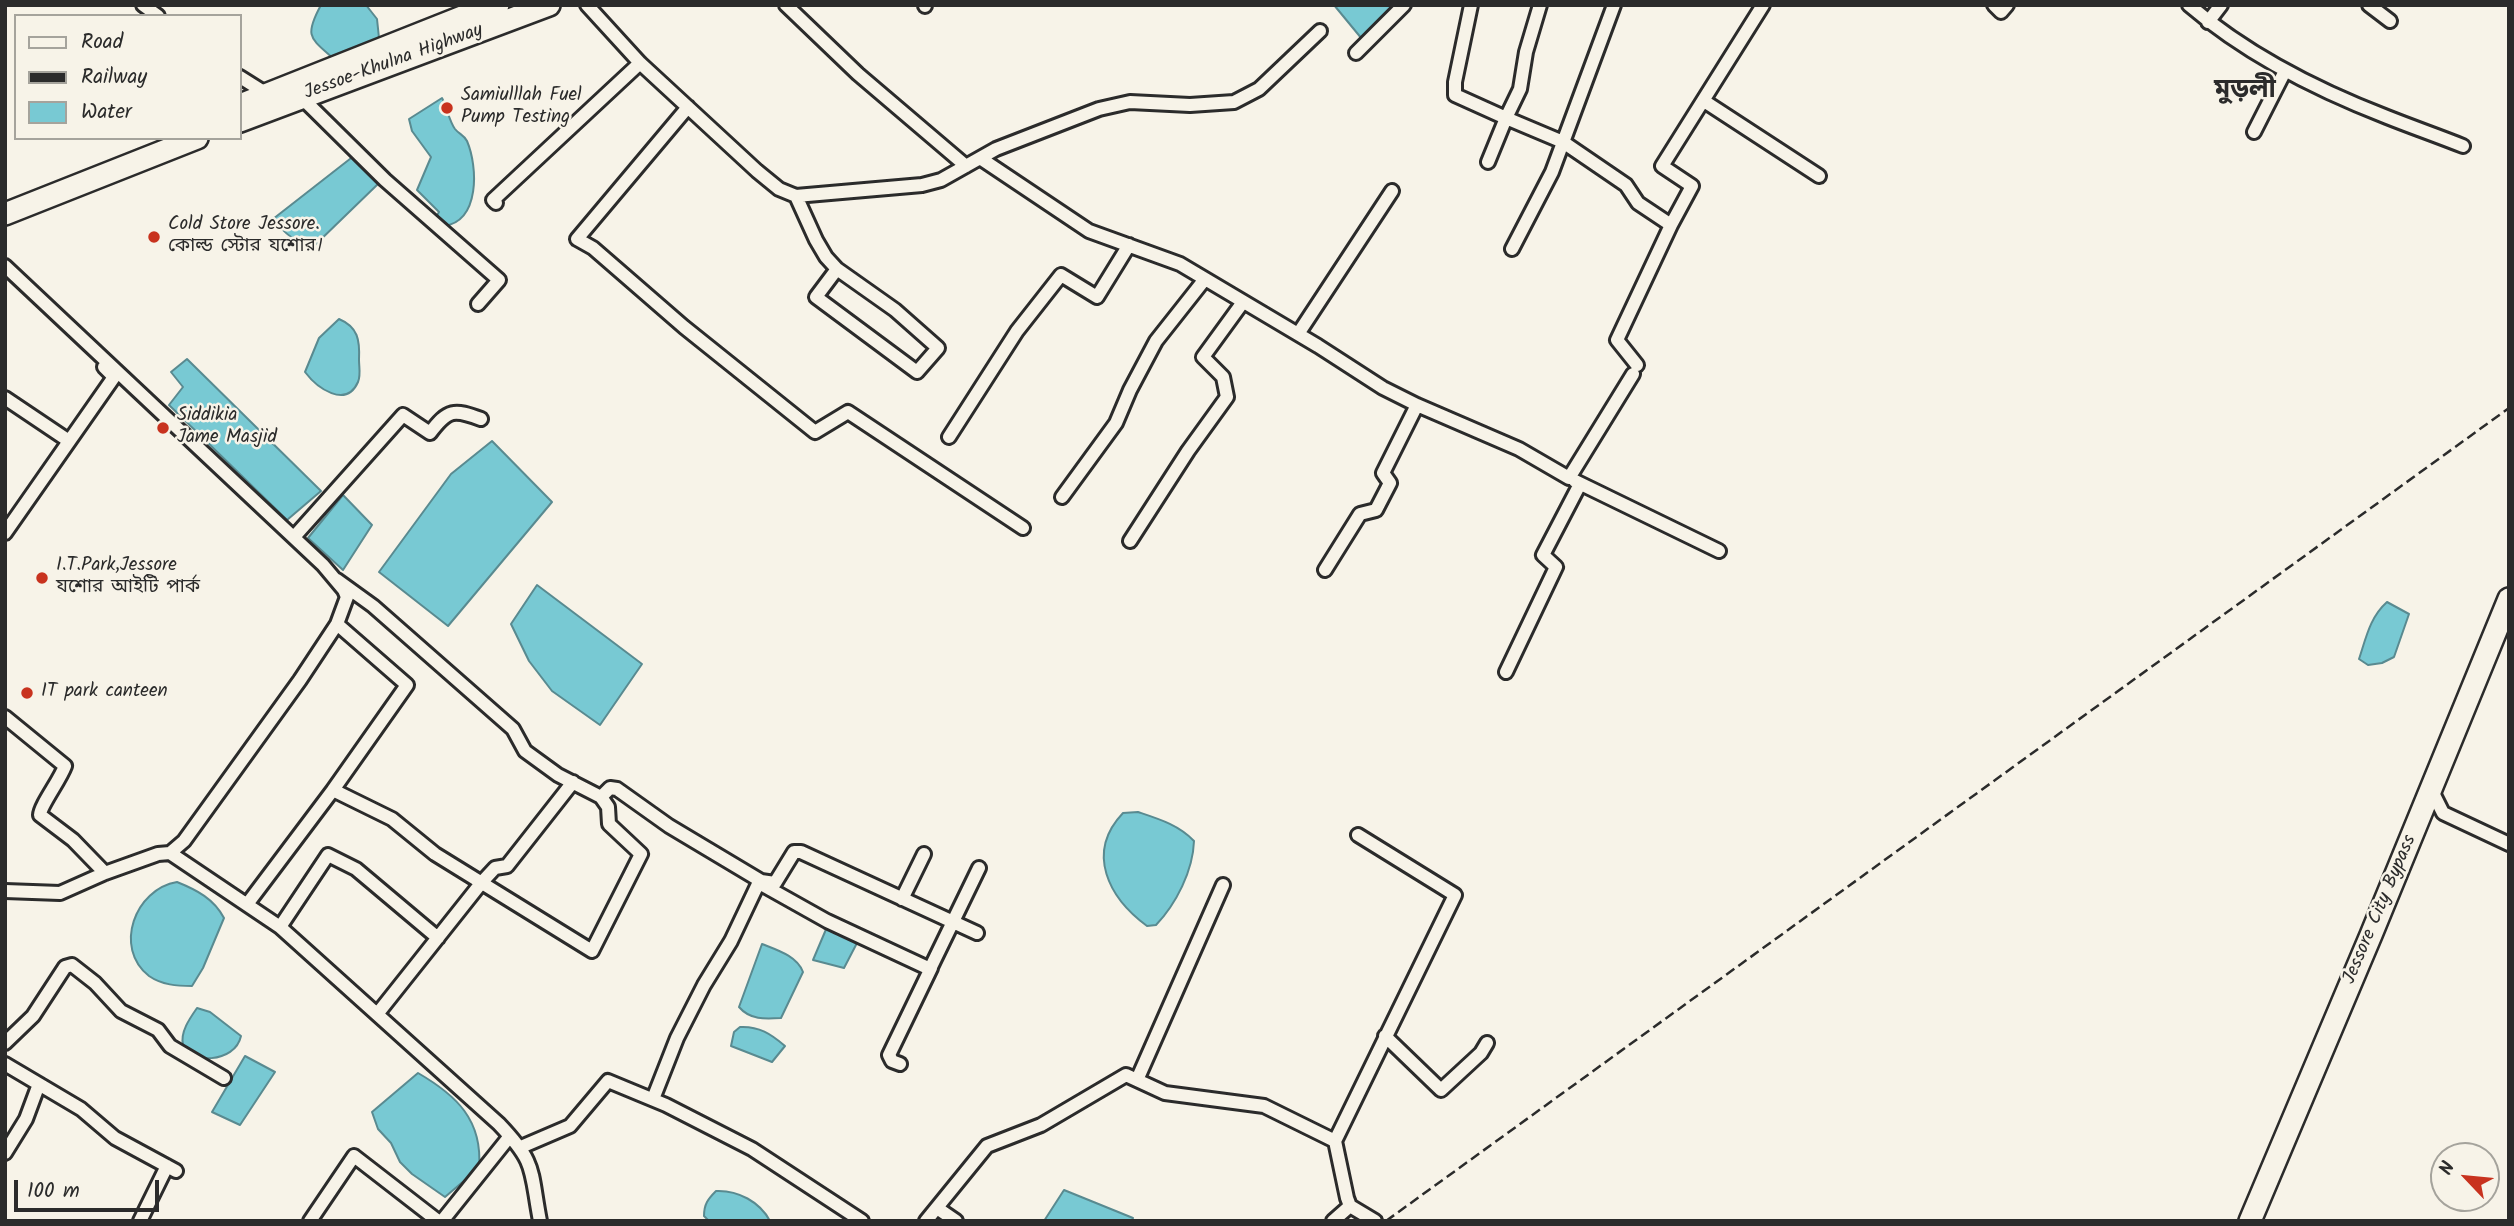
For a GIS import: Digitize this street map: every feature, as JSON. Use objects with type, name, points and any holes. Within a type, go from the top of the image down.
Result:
[{"type":"highway","name":"Jessoe-Khulna Highway","points":[[242,104],[498,5]]},
{"type":"highway","name":"Jessoe-Khulna Highway","points":[[242,120],[549,5]]},
{"type":"highway","points":[[5,200],[152,140]]},
{"type":"highway","points":[[5,214],[192,140]]},
{"type":"highway","name":"Jessore City Bypass","points":[[2250,1221],[2431,789],[2502,633],[2509,599]]},
{"type":"street","points":[[587,5],[640,63],[757,171],[779,189],[796,196],[922,185],[941,180],[996,149],[1099,109],[1130,102],[1190,105],[1234,103],[1259,89],[1320,31]]},
{"type":"street","points":[[786,5],[858,74],[966,166]]},
{"type":"street","points":[[1356,53],[1404,5]]},
{"type":"street","points":[[1488,162],[1520,89],[1526,52],[1540,5]]},
{"type":"street","points":[[1512,250],[1552,172],[1614,5]]},
{"type":"street","points":[[1506,672],[1556,567],[1543,555],[1574,481],[1635,370],[1618,340],[1692,186],[1662,166],[1763,5]]},
{"type":"street","points":[[1994,5],[2001,12],[2007,5]]},
{"type":"street","points":[[2189,5],[2208,22],[2286,71],[2366,108],[2463,146]]},
{"type":"street","points":[[2208,22],[2221,5]]},
{"type":"street","points":[[2369,5],[2390,21]]},
{"type":"street","points":[[1468,6],[1455,95],[1563,142],[1626,185],[1638,203],[1671,225]]},
{"type":"street","points":[[496,203],[493,200],[640,63]]},
{"type":"street","points":[[2254,132],[2286,71]]},
{"type":"street","points":[[242,78],[267,94]]},
{"type":"street","points":[[301,97],[385,180],[499,280],[478,304]]},
{"type":"street","points":[[1704,101],[1819,176]]},
{"type":"street","points":[[688,107],[578,239],[593,248],[684,327],[815,432],[848,412],[1023,528]]},
{"type":"street","points":[[980,158],[1089,231],[1180,264],[1383,388],[1519,449],[1574,481],[1719,551]]},
{"type":"street","points":[[1298,334],[1392,191]]},
{"type":"street","points":[[796,196],[816,240],[837,269],[894,310],[938,348],[917,372],[816,297],[837,269]]},
{"type":"street","points":[[949,437],[1017,331],[1061,275],[1097,297],[1129,245]]},
{"type":"street","points":[[5,266],[337,580],[373,606],[513,729],[525,751],[558,775],[601,797],[608,807],[609,824],[641,854],[592,951],[435,854],[392,819],[333,790]]},
{"type":"street","points":[[5,273],[114,377],[5,533]]},
{"type":"street","points":[[1062,496],[1116,423],[1156,341],[1205,279]]},
{"type":"street","points":[[1129,541],[1227,397],[1223,377],[1203,357],[1243,302]]},
{"type":"street","points":[[5,398],[69,441]]},
{"type":"street","points":[[1325,570],[1360,514],[1376,510],[1390,483],[1383,473],[1417,405]]},
{"type":"street","points":[[293,537],[402,415],[430,433],[443,416],[460,412],[481,419]]},
{"type":"street","points":[[5,891],[60,893],[105,873],[158,854],[170,853],[184,841],[255,744],[337,624],[347,597],[337,580]]},
{"type":"street","points":[[248,903],[407,685],[337,624]]},
{"type":"street","points":[[5,717],[65,766],[54,790],[40,810],[40,815],[73,840],[105,873]]},
{"type":"street","points":[[378,1013],[482,882],[495,868],[507,866],[573,782]]},
{"type":"street","points":[[601,797],[610,788],[617,789],[669,826],[761,881],[775,883],[794,852],[801,852],[976,933]]},
{"type":"street","points":[[2431,789],[2443,813],[2509,844]]},
{"type":"street","points":[[1358,835],[1455,894],[1335,1141],[1350,1206],[1376,1221]]},
{"type":"street","points":[[170,853],[280,927],[378,1013],[510,1136],[521,1147],[534,1176],[540,1221]]},
{"type":"street","points":[[902,899],[925,854]]},
{"type":"street","points":[[280,927],[328,855],[356,869],[438,938]]},
{"type":"street","points":[[900,1064],[892,1061],[889,1055],[979,868]]},
{"type":"street","points":[[653,1099],[677,1038],[759,884],[827,921],[927,969],[931,968]]},
{"type":"street","points":[[1137,1080],[1223,885]]},
{"type":"street","points":[[5,1043],[33,1016],[65,967],[72,965],[95,983],[121,1011],[158,1030],[170,1046],[224,1079]]},
{"type":"street","points":[[1385,1037],[1441,1090],[1481,1053],[1488,1043]]},
{"type":"street","points":[[5,1064],[81,1109],[115,1138],[172,1168],[139,1221]]},
{"type":"street","points":[[926,1221],[987,1146],[1041,1125],[1126,1074],[1165,1093],[1264,1106],[1335,1141]]},
{"type":"street","points":[[521,1147],[570,1126],[608,1082],[653,1099],[752,1149],[862,1221]]},
{"type":"street","points":[[5,1153],[26,1119],[39,1083]]},
{"type":"street","points":[[310,1221],[354,1156],[440,1221],[510,1136]]},
{"type":"street","points":[[1333,1221],[1350,1206]]},
{"type":"street","points":[[937,1208],[956,1221]]},
{"type":"water","points":[[321,5],[366,5],[377,19],[379,38],[336,61],[312,37],[312,24]]},
{"type":"water","points":[[1334,5],[1393,5],[1362,39]]},
{"type":"water","points":[[442,98],[453,126],[467,141],[474,178],[470,204],[464,214],[456,222],[444,226],[436,217],[439,212],[417,190],[431,157],[412,131],[409,119]]},
{"type":"water","points":[[355,155],[378,184],[313,247],[286,233],[273,219]]},
{"type":"water","points":[[339,319],[350,326],[356,335],[360,374],[353,390],[339,395],[324,389],[305,372],[319,338]]},
{"type":"water","points":[[187,359],[321,491],[287,520],[169,405],[183,387],[171,372]]},
{"type":"water","points":[[492,441],[552,502],[448,626],[379,572],[451,474]]},
{"type":"water","points":[[343,495],[372,525],[343,570],[308,538]]},
{"type":"water","points":[[537,585],[642,664],[600,725],[552,691],[529,661],[511,624]]},
{"type":"water","points":[[2387,602],[2409,614],[2394,657],[2382,663],[2368,665],[2359,659],[2373,621]]},
{"type":"water","points":[[1138,812],[1175,827],[1194,841],[1187,875],[1170,907],[1156,925],[1147,926],[1134,915],[1122,902],[1106,874],[1105,844],[1112,828],[1123,813]]},
{"type":"water","points":[[177,882],[204,896],[224,918],[203,968],[192,986],[170,984],[149,976],[138,964],[132,950],[131,936],[140,907],[162,887]]},
{"type":"water","points":[[827,927],[857,943],[844,968],[813,960]]},
{"type":"water","points":[[762,944],[791,958],[803,972],[781,1018],[753,1016],[739,1007]]},
{"type":"water","points":[[197,1008],[210,1012],[241,1036],[230,1052],[202,1058],[187,1051],[183,1045],[183,1035]]},
{"type":"water","points":[[740,1027],[764,1032],[785,1046],[772,1062],[731,1046],[734,1032]]},
{"type":"water","points":[[245,1056],[275,1072],[240,1125],[212,1112]]},
{"type":"water","points":[[418,1073],[455,1100],[471,1123],[476,1136],[479,1168],[445,1197],[412,1174],[400,1162],[391,1143],[378,1129],[372,1112]]},
{"type":"water","points":[[1064,1190],[1133,1218],[1132,1221],[1044,1221]]},
{"type":"water","points":[[716,1191],[748,1198],[770,1221],[709,1221],[704,1216],[705,1208]]},
{"type":"railway","points":[[1386,1221],[2509,408]]},
{"type":"place","name":"Samiulllah Fuel Pump Testing","points":[[447,108]]},
{"type":"place","name":"Cold Store Jessore. কোল্ড স্টোর যশোর।","points":[[154,237]]},
{"type":"place","name":"Siddikia Jame Masjid","points":[[163,428]]},
{"type":"place","name":"I.T.Park,Jessore যশোর আইটি পার্ক","points":[[42,578]]},
{"type":"place","name":"IT park canteen","points":[[27,693]]},
{"type":"district","name":"মুড়লী","points":[[2245,93]]}]
